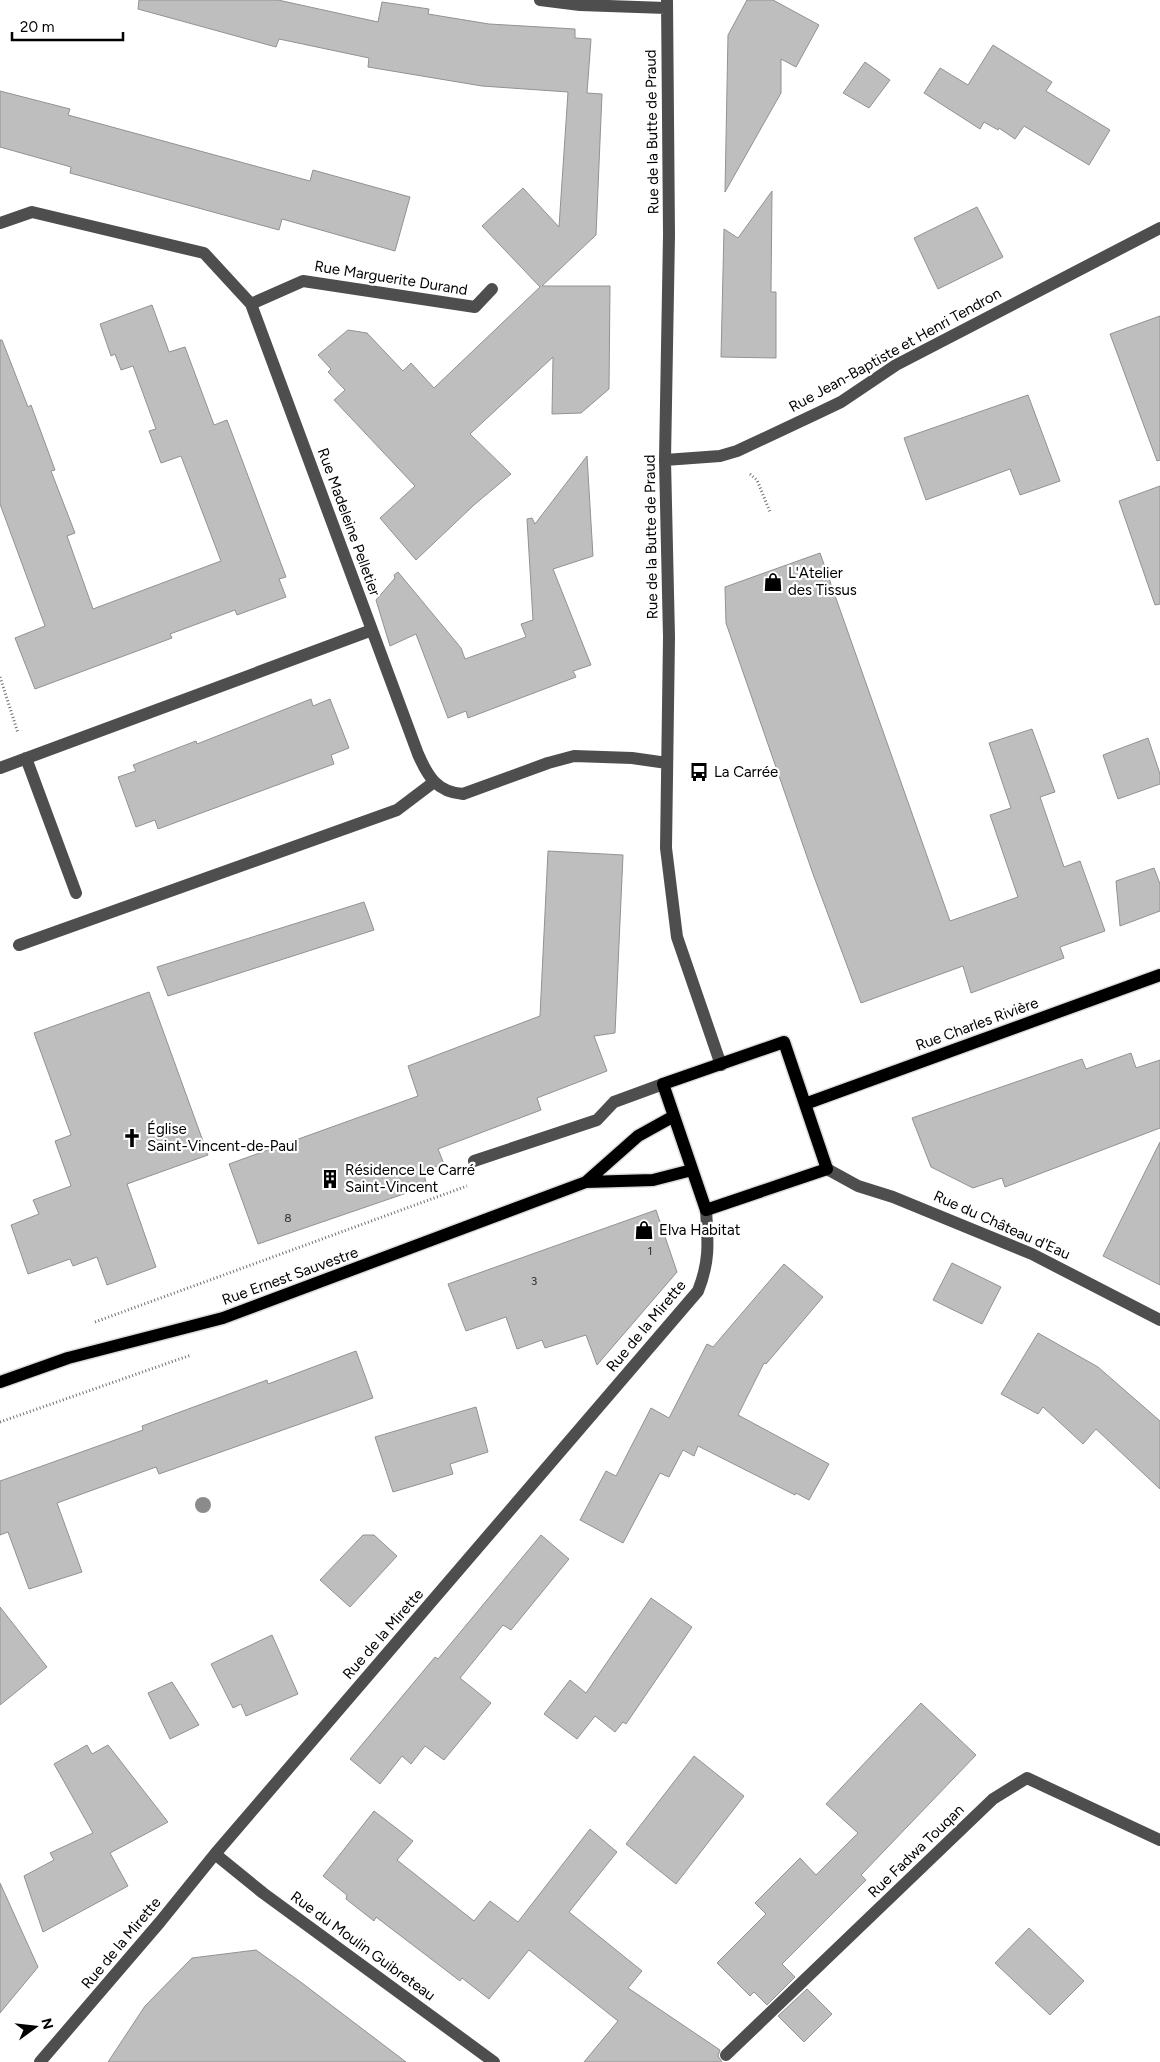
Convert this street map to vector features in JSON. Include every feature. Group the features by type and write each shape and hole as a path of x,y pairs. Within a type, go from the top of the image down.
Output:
{"main road":[{"name":"Rue Charles Rivière","path":"805,1104 1160,975"},
{"path":"784,1042 827,1169 706,1210 663,1084 721,1064 784,1042"},
{"name":"Rue Ernest Sauvestre","path":"586,1182 638,1136 674,1116"},
{"name":"Rue Ernest Sauvestre","path":"0,1382 68,1358 223,1318 586,1182 653,1180 692,1170"}],"street":[{"path":"540,0 580,5 666,4"},
{"name":"Rue de la Butte de Praud","path":"666,4 669,235 665,460 669,605 666,848 677,937 721,1064"},
{"name":"Rue Madeleine Pelletier","path":"0,223 32,212 204,253 252,304 418,754 426,773 434,782"},
{"name":"Rue Jean-Baptiste et Henri Tendron","path":"665,460 720,456 737,451 841,402 896,365 1160,228"},
{"name":"Rue Marguerite Durand","path":"252,304 302,281 475,308 492,289"},
{"path":"0,768 372,630"},
{"path":"19,945 397,810 434,782 453,793 463,794 548,763 574,756 632,758 667,763"},
{"path":"26,758 76,893"},
{"path":"474,1161 597,1120 614,1102 663,1084"},
{"name":"Rue du Château d'Eau","path":"827,1169 858,1186 894,1196 1032,1254 1160,1320"},
{"name":"Rue de la Mirette","path":"40,2062 160,1922 215,1854 698,1291 706,1270 708,1241 706,1210"},
{"name":"Rue Fadwa Touqan","path":"726,2055 993,1799 1027,1778 1160,1840"},
{"name":"Rue du Moulin Guibreteau","path":"215,1854 263,1893 494,2062"}],"path":[{"path":"748,472 757,480 770,512"},
{"path":"0,677 26,758"},
{"path":"94,1322 471,1185 474,1161"}],"building":[{"path":"139,0 278,0 378,22 382,2 429,9 428,14 489,24 575,29 575,38 591,39 587,93 602,94 596,235 542,286 610,286 609,389 581,413 552,414 553,357 470,434 511,474 474,505 416,560 380,518 415,486 334,400 345,390 328,372 331,369 318,355 348,330 367,333 403,371 411,363 434,388 540,287 482,226 523,188 559,227 568,92 482,86 368,67 369,58 279,39 276,47 138,9"},
{"path":"747,0 773,0 819,25 796,67 781,59 781,93 725,192 728,35"},
{"path":"993,45 1052,82 1046,91 1110,130 1089,165 1024,126 1015,139 999,128 998,130 984,122 980,129 924,93 940,68 968,85"},
{"path":"865,62 890,80 869,108 843,93"},
{"path":"0,91 70,109 68,115 310,181 313,170 410,197 395,251 282,219 279,230 70,173 71,167 0,147"},
{"path":"772,191 771,292 776,292 776,358 721,357 724,229 738,238"},
{"path":"977,207 1003,257 938,289 914,238"},
{"path":"152,305 169,352 185,347 214,425 227,420 286,577 279,579 286,597 237,615 235,610 170,634 172,638 35,689 15,638 45,626 0,504 0,340 2,340 28,407 31,405 55,470 51,471 75,533 67,536 93,609 221,561 181,456 161,463 149,431 156,429 133,366 121,370 115,354 111,356 100,324"},
{"path":"1160,316 1160,460 1157,461 1110,334"},
{"path":"1028,395 1060,481 1020,495 1010,469 926,500 904,438"},
{"path":"587,456 593,556 553,569 591,665 573,671 576,677 468,718 466,711 448,718 416,634 390,646 376,600 398,572 461,648 465,659 526,637 521,624 533,620 527,519 532,518 535,524"},
{"path":"1160,486 1160,604 1155,605 1119,501"},
{"path":"820,553 950,921 1018,897 990,815 1011,808 989,743 1032,729 1055,792 1040,797 1064,867 1080,861 1105,931 1060,947 1064,958 971,993 963,966 861,1003 813,874 726,623 725,587"},
{"path":"311,699 313,706 330,699 349,748 331,755 334,764 158,829 155,820 136,827 118,777 136,771 133,765 196,741 197,744"},
{"path":"1148,738 1160,774 1160,784 1118,799 1103,755"},
{"path":"548,851 623,855 615,1033 594,1036 607,1071 537,1098 541,1110 438,1149 444,1164 423,1171 427,1186 258,1244 229,1164 418,1096 408,1066 540,1016"},
{"path":"1154,868 1160,884 1160,911 1120,926 1116,881"},
{"path":"364,902 374,930 168,996 157,967"},
{"name":"Église Saint-Vincent-de-Paul","path":"149,992 208,1155 127,1184 156,1267 107,1285 97,1257 73,1266 70,1259 28,1274 11,1225 39,1214 33,1200 71,1186 55,1141 71,1135 34,1033"},
{"path":"1131,1053 1136,1068 1160,1060 1160,1128 1005,1187 1002,1178 973,1188 931,1167 912,1118 1082,1059 1086,1069"},
{"path":"1160,1142 1160,1285 1103,1256"},
{"path":"656,1210 677,1272 597,1365 586,1335 545,1348 542,1340 517,1349 506,1317 466,1331 448,1284"},
{"path":"952,1263 1001,1287 982,1324 933,1300"},
{"path":"784,1264 823,1297 766,1364 764,1363 738,1415 829,1464 809,1500 796,1493 795,1495 698,1446 694,1456 683,1450 669,1477 660,1473 623,1543 580,1520 606,1471 616,1476 651,1408 669,1418 707,1344 713,1347"},
{"path":"1038,1333 1098,1367 1160,1421 1160,1489 1096,1429 1083,1444 1043,1407 1038,1414 1001,1394"},
{"path":"356,1351 373,1398 159,1474 156,1467 57,1503 82,1572 29,1589 8,1532 0,1535 0,1481 143,1430 142,1426 267,1380 268,1384"},
{"path":"476,1407 488,1452 450,1464 453,1474 393,1492 375,1437"},
{"path":"363,1535 374,1535 397,1556 350,1607 320,1580"},
{"path":"541,1535 569,1559 511,1630 503,1625 460,1678 491,1703 444,1760 425,1746 411,1764 402,1756 380,1784 350,1759 435,1657 438,1659"},
{"path":"651,1598 692,1627 626,1724 623,1722 615,1732 595,1716 577,1739 544,1714 570,1680 586,1693"},
{"path":"0,1607 47,1667 0,1705"},
{"path":"272,1635 298,1694 246,1716 241,1704 233,1708 211,1664"},
{"path":"172,1682 199,1725 170,1739 148,1693"},
{"path":"921,1703 976,1755 861,1875 866,1880 782,1964 795,1977 767,2005 754,1992 750,1996 717,1963 766,1914 755,1903 800,1858 816,1875 858,1833 826,1804"},
{"path":"87,1745 92,1754 108,1745 168,1822 110,1853 128,1886 43,1932 24,1876 54,1860 50,1853 93,1833 54,1764"},
{"path":"694,1756 744,1796 676,1884 626,1844"},
{"path":"374,1811 413,1841 397,1860 474,1921 490,1901 518,1922 590,1829 617,1852 569,1912 642,1971 628,1988 720,2050 718,2056 722,2062 584,2062 618,2021 529,1950 489,1999 462,1978 460,1981 376,1917 374,1921 346,1899 347,1895 323,1876"},
{"path":"0,1883 38,1967 0,2013"},
{"path":"1029,1928 1084,1981 1050,2015 995,1963"},
{"path":"256,1950 406,2062 108,2062 145,2006 192,1958"},
{"path":"807,1989 832,2014 804,2042 778,2016"}],"place":[{"name":"L'Atelier des Tissus","path":"773,582"},
{"name":"La Carrée","path":"699,772"},
{"name":"Église Saint-Vincent-de-Paul","path":"132,1138"},
{"name":"Résidence Le Carré Saint-Vincent","path":"330,1179"},
{"name":"Elva Habitat","path":"644,1230"}]}
